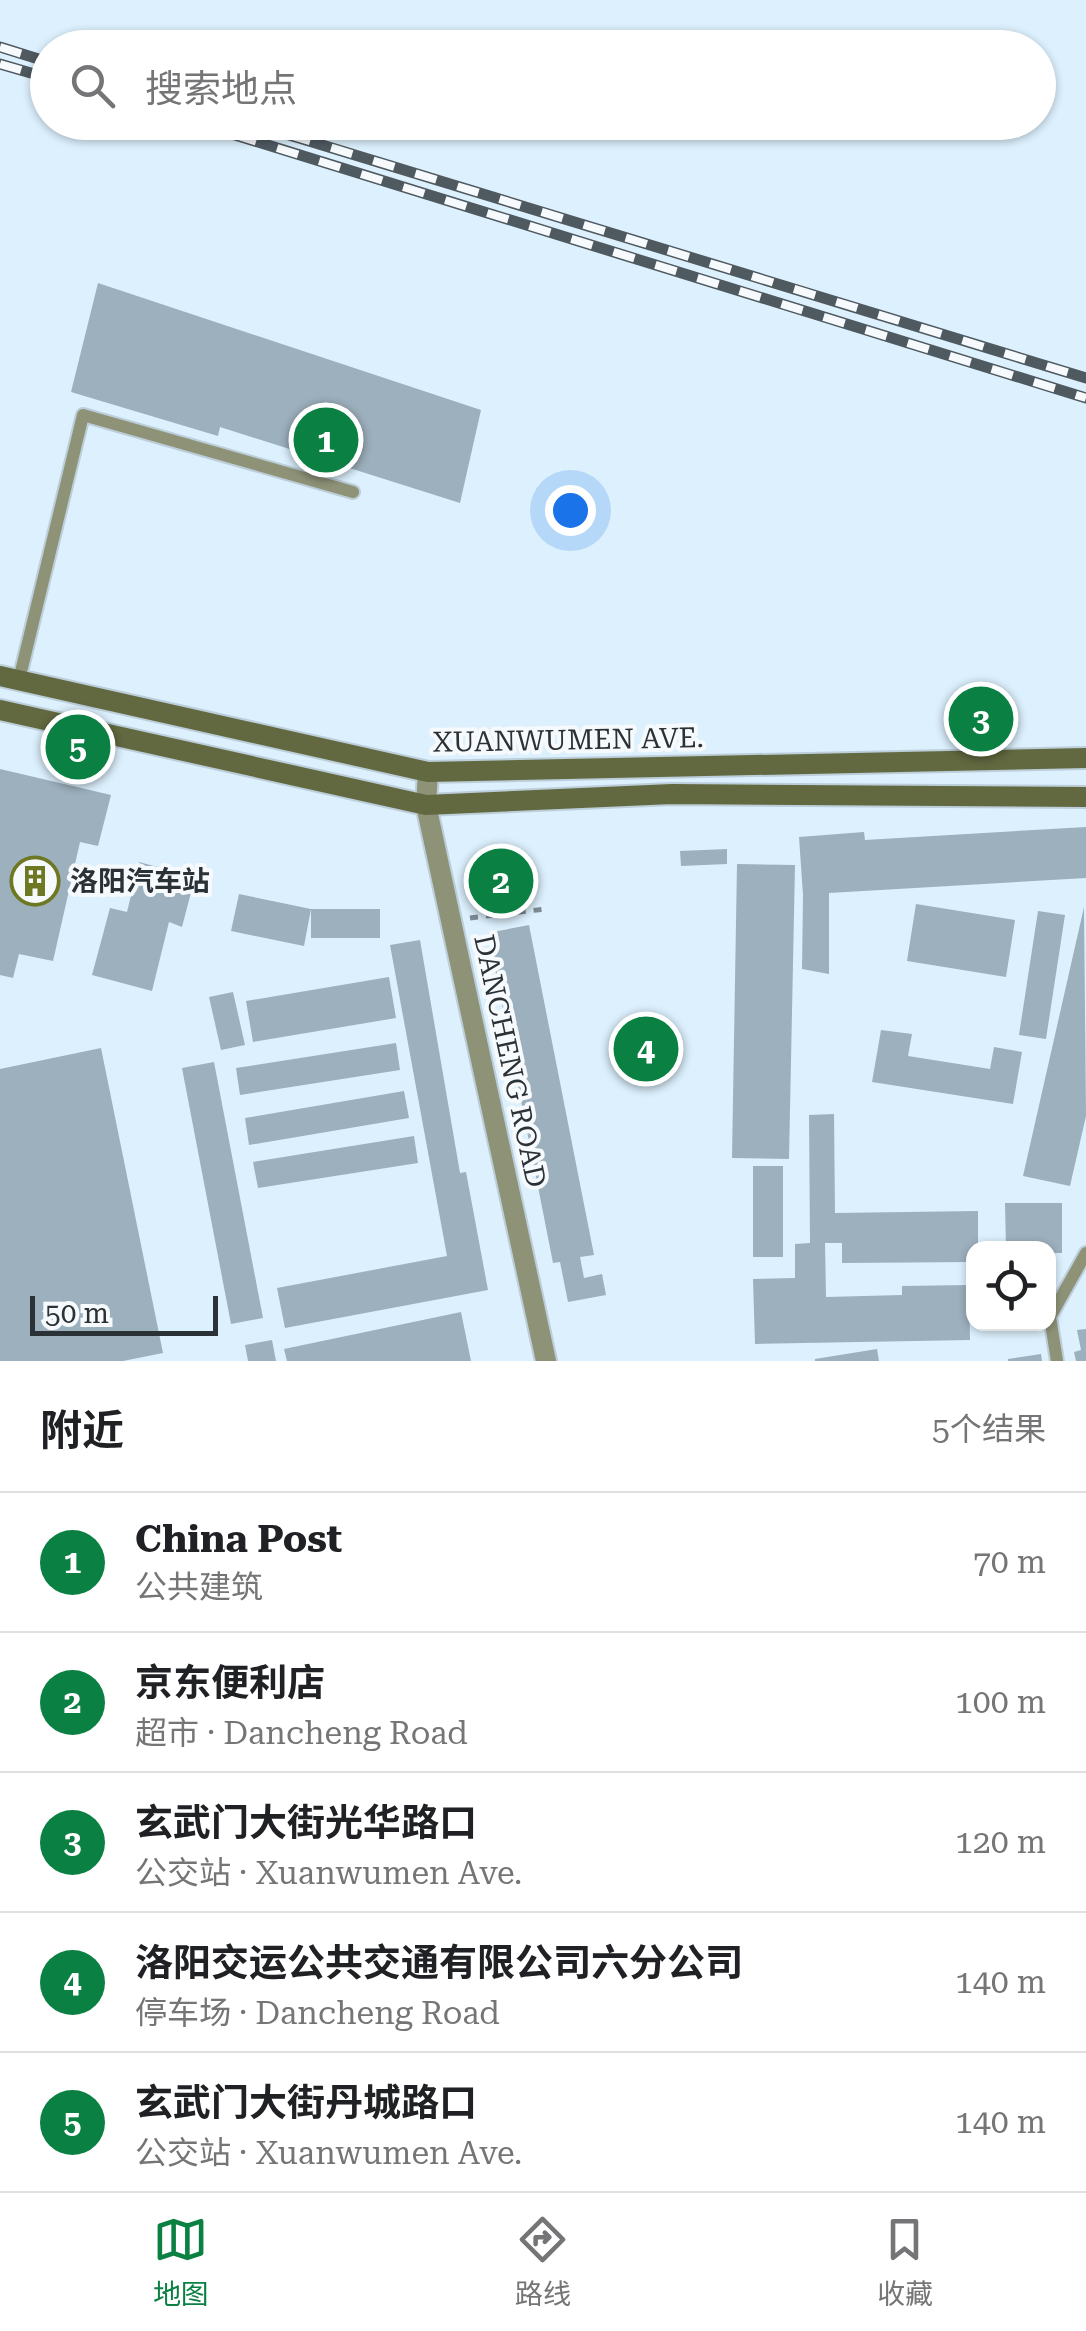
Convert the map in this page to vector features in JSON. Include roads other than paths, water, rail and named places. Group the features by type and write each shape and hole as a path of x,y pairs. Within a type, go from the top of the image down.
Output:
{"main road":[{"name":"XUANWUMEN AVE.","path":"10,678 428,772 1086,758"},
{"name":"XUANWUMEN AVE.","path":"0,710 426,805 672,794 1086,797"}],"street":[{"name":"DANCHENG ROAD","path":"428,772 426,805 546,1361"}],"lane":[{"path":"10,678 83,414 352,492"},
{"path":"1057,1361 1050,1317 1086,1252"}],"railway":[{"path":"0,47 30,56"},
{"path":"0,64 30,73"},
{"path":"251,140 1086,398"},
{"path":"306,140 1086,378"}],"place":[{"name":"China Post","path":"326,440"},
{"name":"玄武门大街光华路口","path":"981,719"},
{"name":"玄武门大街丹城路口","path":"78,747"},
{"name":"洛阳汽车站","path":"35,881"},
{"name":"京东便利店","path":"501,881"},
{"name":"洛阳交运公共交通有限公司六分公司","path":"646,1049"}]}
